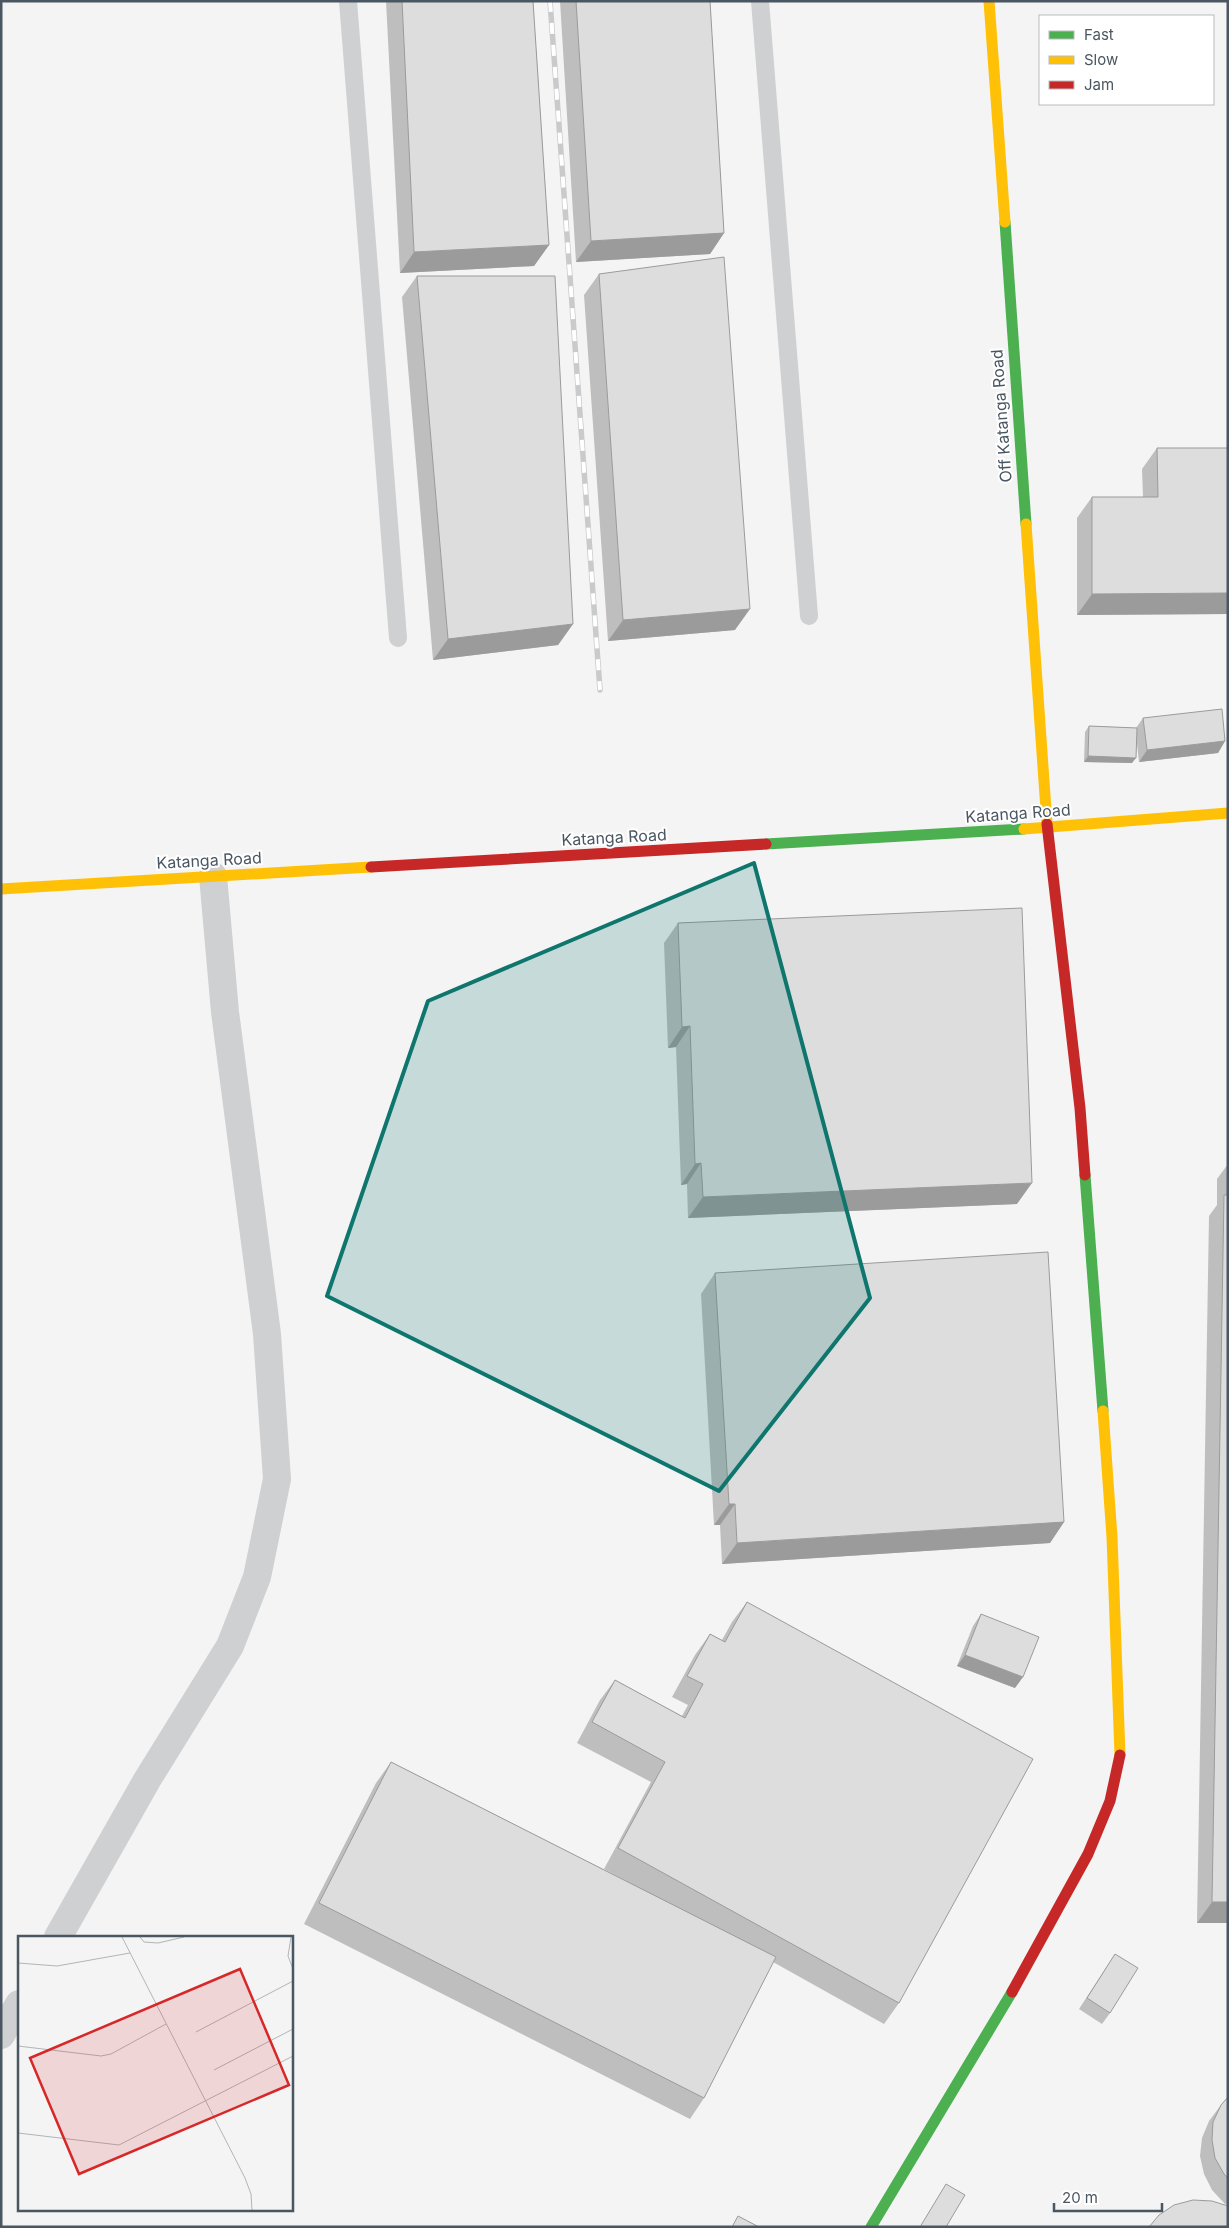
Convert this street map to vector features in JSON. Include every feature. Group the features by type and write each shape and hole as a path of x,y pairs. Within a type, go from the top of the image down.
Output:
{"street":[{"name":"Off Katanga Road","path":"870,2227 1032,1958 1088,1854 1110,1801 1120,1755 1119,1686 1112,1536 1080,1108 1047,828 989,1"},
{"name":"Katanga Road","path":"1,888 1047,828 1228,813"},
{"path":"59,1936 148,1780 230,1646 257,1577 277,1479 267,1334 225,1012 213,876"},
{"path":"1,2035 18,2006"}],"lane":[{"path":"348,1 398,638"},
{"path":"760,1 809,616"}],"highlighted area":[{"path":"754,863 870,1298 719,1491 327,1296 428,1001"}],"building":[{"path":"402,1 533,1 549,245 414,252"},
{"path":"576,1 710,1 724,233 591,241"},
{"path":"724,257 750,609 623,620 599,274"},
{"path":"417,276 555,276 573,624 448,639"},
{"path":"1157,448 1228,448 1228,593 1092,594 1092,497 1158,497"},
{"path":"1222,709 1225,741 1147,750 1143,718"},
{"path":"1089,726 1137,728 1136,758 1088,756"},
{"path":"1022,908 1032,1183 703,1197 701,1163 695,1164 690,1026 682,1027 678,923"},
{"path":"1224,1195 1228,1195 1228,1902 1212,1902"},
{"path":"1048,1252 1064,1522 737,1543 735,1504 729,1504 715,1273"},
{"path":"747,1602 1033,1759 899,2003 618,1848 665,1762 592,1722 615,1680 685,1718 703,1684 687,1676 710,1634 725,1642"},
{"path":"981,1614 1039,1637 1023,1677 965,1655"},
{"path":"391,1762 776,1957 704,2098 319,1903"},
{"path":"1115,1954 1138,1968 1110,2013 1087,1998"},
{"path":"1228,2097 1228,2178 1215,2158 1212,2140 1213,2122 1221,2105"},
{"path":"946,2184 965,2195 946,2227 920,2227"},
{"path":"1193,2200 1212,2201 1228,2206 1228,2227 1149,2227 1159,2215 1174,2205"},
{"path":"738,2216 759,2227 732,2227"}],"railway":[{"path":"550,1 600,690"}],"traffic: fast":[{"path":"1005,222 1026,524"},
{"path":"766,844 1024,829"},
{"path":"1085,1175 1103,1411"},
{"path":"871,2227 1012,1992"}],"traffic: slow":[{"path":"989,1 1005,222"},
{"path":"1026,524 1047,824"},
{"path":"1024,829 1228,813"},
{"path":"1,889 371,867"},
{"path":"1103,1411 1112,1537 1120,1755"}],"traffic: jam":[{"path":"1047,824 1080,1108 1085,1175"},
{"path":"371,867 766,844"},
{"path":"1012,1992 1088,1854 1110,1801 1120,1755"}]}
